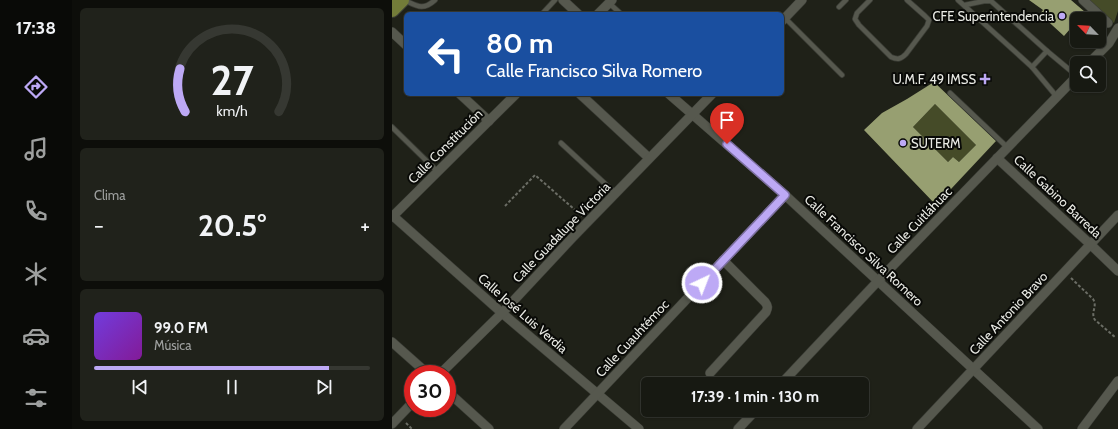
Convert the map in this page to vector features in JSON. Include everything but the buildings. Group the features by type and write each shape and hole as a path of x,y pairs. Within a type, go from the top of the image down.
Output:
{"main road":[{"path":"392,10 403,0"}],"street":[{"path":"563,0 576,12"},
{"path":"784,18 802,0"},
{"path":"1083,0 1108,23"},
{"path":"600,12 611,2"},
{"path":"1096,56 1109,43 1118,28"},
{"path":"392,32 404,43"},
{"name":"Calle Cuitláhuac","path":"788,377 878,281 1070,83"},
{"path":"465,96 489,121"},
{"name":"Calle Constitución","path":"392,216 514,96"},
{"path":"582,96 649,158"},
{"name":"Calle Francisco Silva Romero","path":"671,96 785,195 1038,429"},
{"name":"Calle Guadalupe Victoria","path":"449,365 502,313 588,221 710,96"},
{"name":"Calle Gabino Barreda","path":"997,158 1118,271"},
{"name":"Calle Cuauhtémoc","path":"564,429 785,195"},
{"name":"Calle Antonio Bravo","path":"917,429 1118,215"},
{"name":"Calle José Luis Verdia","path":"392,216 502,313 639,429"},
{"path":"710,372 768,309 766,302 723,260"},
{"path":"392,342 418,365"},
{"path":"1082,429 1118,381"},
{"path":"456,399 488,429"},
{"path":"392,424 404,411"},
{"path":"738,429 749,417"}],"lane":[{"path":"403,0 419,7 425,7 435,0"},
{"path":"544,12 555,0"},
{"path":"839,6 846,0"},
{"path":"870,0 858,13 855,19 859,25 891,57 897,59 902,58 906,54 929,20 907,0"},
{"path":"958,0 1032,67 1056,97"},
{"path":"965,5 991,1 1070,70"},
{"path":"611,2 619,12"},
{"path":"784,20 842,75"},
{"path":"1032,67 1048,51"},
{"path":"950,93 1008,148"},
{"path":"392,127 438,172"},
{"path":"561,143 616,193"}],"path":[{"path":"505,206 535,175 588,221"},
{"path":"1064,272 1093,299 1095,306 1092,313 1095,320 1116,338"}],"green space":[{"path":"1089,0 1118,0 1118,11 1114,23 1106,16 1106,12 1102,12"},
{"path":"935,104 976,145 959,162 953,157 948,162 913,127"}],"place":[{"name":"CFE Superintendencia","path":"1062,16"},
{"name":"U.M.F. 49 IMSS","path":"985,79"},
{"name":"SUTERM","path":"903,143"}],"route":[{"path":"702,283 785,195 727,144"}]}
